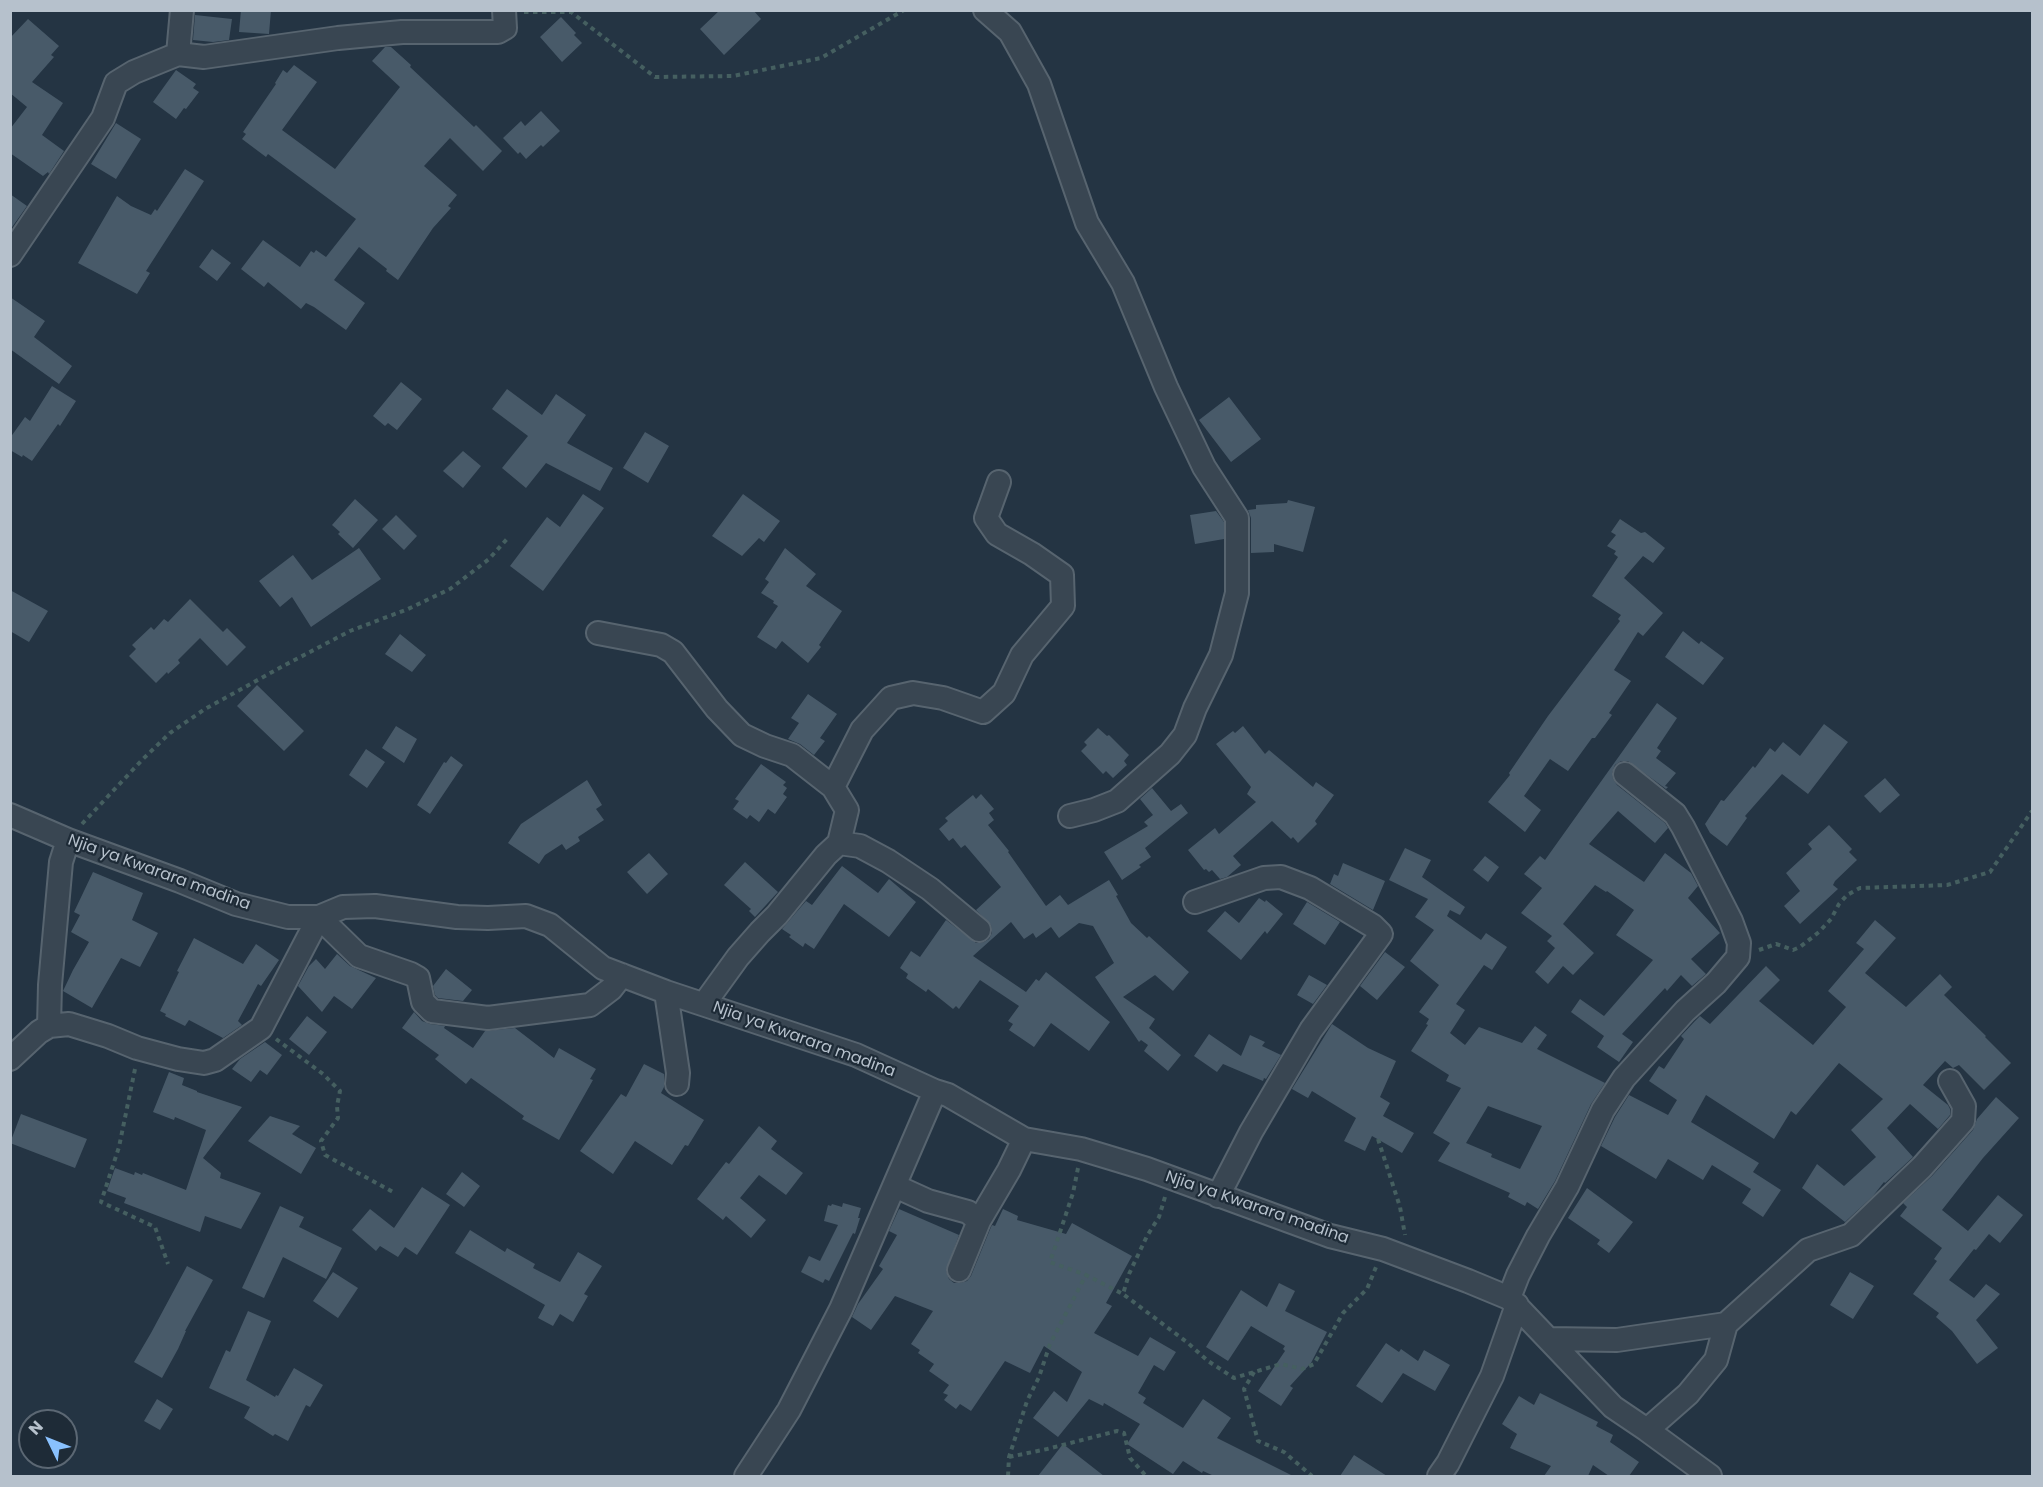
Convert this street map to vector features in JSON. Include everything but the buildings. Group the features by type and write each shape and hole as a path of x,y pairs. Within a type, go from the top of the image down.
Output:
{"street":[{"path":"178,54 182,10"},
{"path":"985,10 1010,32 1039,84 1087,223 1123,283 1166,387 1204,467 1237,518 1237,593 1221,655 1195,708 1185,735 1170,754 1117,801 1070,816"},
{"path":"10,255 103,118 116,83 134,72 178,54 204,57 338,38 402,32 498,32 505,28 505,11"},
{"path":"833,787 862,730 891,698 913,693 943,698 982,712 1004,693 1022,655 1063,606 1062,575 997,534 986,518 999,482"},
{"path":"598,633 662,645 674,652 717,709 742,735 792,755 833,787 847,810 839,843 753,940 704,1004"},
{"path":"1439,1476 1448,1463 1492,1376 1513,1302 1518,1275 1567,1187 1603,1110 1624,1078 1738,957 1739,942 1731,921 1683,827 1674,814 1625,774"},
{"name":"Njia ya Kwarara madina","path":"10,814 68,840 236,904 288,917 319,917 343,907 375,906 457,917 526,916 550,925 603,968 666,992 856,1055 948,1095 1024,1139 1081,1149 1164,1176 1330,1236 1383,1249 1410,1259 1513,1302 1613,1407 1708,1476"},
{"path":"49,1026 50,985 61,862 68,840"},
{"path":"839,843 860,846 888,861 930,889 979,930"},
{"path":"1195,902 1264,878 1281,877 1318,893 1373,926 1381,934 1311,1030 1251,1132 1218,1196"},
{"path":"10,1059 26,1047 39,1032 49,1026 69,1024 137,1048 178,1059 204,1063 215,1060 261,1028 319,917 359,956 418,978 423,1002 432,1011 488,1018 590,1005 611,989 622,975"},
{"path":"666,992 678,1072 677,1084"},
{"path":"1647,1430 1688,1394 1716,1360 1726,1324 1808,1250 1851,1235 1922,1167 1963,1121 1964,1106 1950,1081"},
{"path":"746,1476 789,1410 836,1319 935,1091"},
{"path":"959,1270 979,1221 1024,1139"},
{"path":"895,1186 928,1201 968,1212 979,1221"},
{"path":"1549,1339 1617,1340 1726,1324"}],"path":[{"path":"505,11 571,12 655,77 733,76 820,58 904,10"},
{"path":"68,840 135,767 170,733 206,709 341,636 450,589 489,559 507,539"},
{"path":"1738,957 1776,944 1793,950 1800,947 1831,919 1847,895 1860,888 1947,885 1990,872 2032,811"},
{"path":"261,1028 323,1074 340,1091 337,1106 338,1118 321,1141 325,1155 393,1192"},
{"path":"137,1048 134,1077 119,1147 101,1202 155,1227 168,1264"},
{"path":"1378,1139 1400,1207 1410,1259"},
{"path":"1081,1149 1073,1193 1050,1262 1086,1275 1123,1294 1208,1361 1234,1378 1281,1364 1302,1369 1314,1364 1343,1313 1367,1289 1383,1249"},
{"path":"1123,1294 1129,1274 1159,1217 1166,1197 1164,1176"},
{"path":"1008,1476 1008,1457 1027,1401 1039,1377 1050,1344 1086,1275"},
{"path":"1254,1371 1244,1389 1258,1440 1284,1452 1311,1476"},
{"path":"1008,1457 1117,1431 1125,1433 1130,1458 1146,1476"}]}
